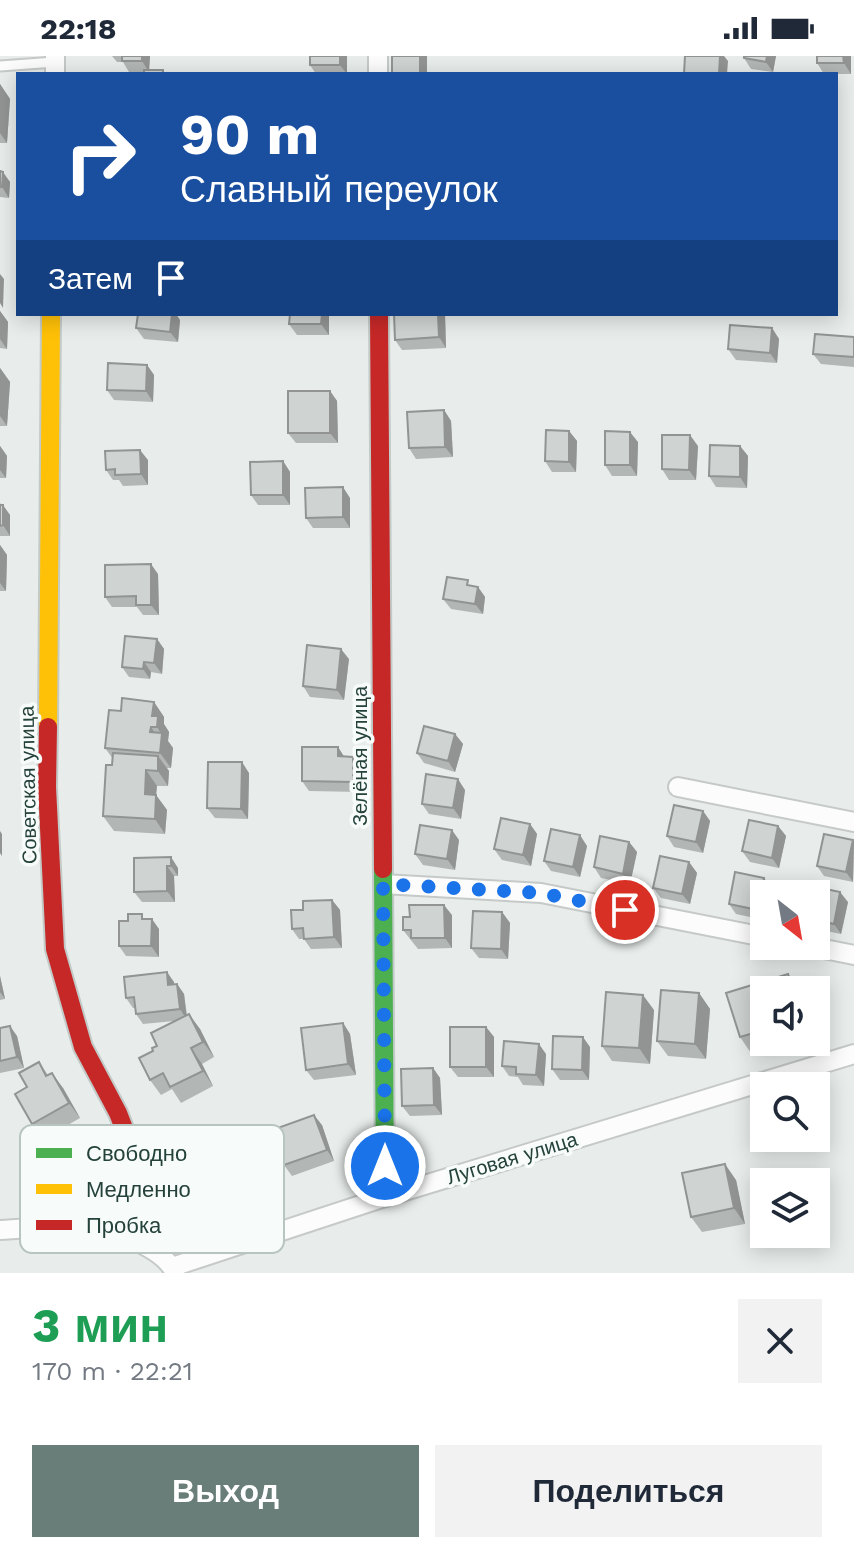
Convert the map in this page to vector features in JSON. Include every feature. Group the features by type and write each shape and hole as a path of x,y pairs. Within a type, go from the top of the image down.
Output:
{"street":[{"name":"Советская улица","path":"51,316 47,787 55,949 83,1047 123,1125"},
{"name":"Зелёная улица","path":"379,316 385,1197"},
{"path":"678,787 854,822"},
{"path":"383,884 541,893 750,934"},
{"path":"830,950 854,955"},
{"name":"Луговая улица","path":"284,1232 385,1197 854,1054"},
{"path":"0,1230 20,1229"},
{"path":"157,1253 174,1270"},
{"name":"Луговая улица","path":"174,1270 223,1253"}],"lane":[{"path":"0,66 55,64"}],"building":[{"path":"122,56 142,56 142,61 122,61"},
{"path":"310,56 340,56 340,65 310,65"},
{"path":"392,56 420,56 420,72 392,72"},
{"path":"685,56 720,56 719,72 684,72"},
{"path":"744,56 767,56 766,62"},
{"path":"817,56 843,56 844,63 817,63"},
{"path":"138,316 172,316 170,332 136,328"},
{"path":"290,316 322,316 321,324 289,324"},
{"path":"394,316 438,316 439,337 395,340"},
{"path":"730,325 772,328 770,353 728,349"},
{"path":"815,334 854,337 854,357 813,354"},
{"path":"108,363 147,365 146,391 107,390"},
{"path":"288,391 330,391 330,433 288,433"},
{"path":"444,410 445,447 409,448 407,412"},
{"path":"546,430 569,431 569,462 545,461"},
{"path":"605,431 630,432 630,465 605,465"},
{"path":"662,435 690,435 689,470 662,469"},
{"path":"710,445 740,446 740,477 709,476"},
{"path":"140,450 141,474 115,475 115,469 106,470 105,451"},
{"path":"283,461 283,495 251,495 250,462"},
{"path":"343,487 343,517 306,518 305,488"},
{"path":"0,505 3,505 3,525 0,526"},
{"path":"151,564 151,605 136,605 136,596 105,597 105,565"},
{"path":"447,577 468,580 467,585 478,587 475,604 443,599"},
{"path":"125,636 157,639 154,663 144,662 143,669 122,667"},
{"path":"307,645 341,649 337,690 303,686"},
{"path":"122,698 154,702 152,716 158,716 157,727 151,727 150,732 162,733 160,753 105,748 109,710 121,711"},
{"path":"424,726 455,734 448,761 417,753"},
{"path":"302,747 338,747 338,756 353,757 353,782 302,781"},
{"path":"113,753 158,756 158,771 146,770 145,794 156,795 155,819 103,816 106,765 112,765"},
{"path":"208,762 242,762 241,809 207,808"},
{"path":"426,774 458,779 453,808 422,804"},
{"path":"674,805 703,811 696,842 667,836"},
{"path":"501,818 530,824 523,855 494,849"},
{"path":"749,820 778,826 772,858 742,851"},
{"path":"420,825 452,830 447,859 415,854"},
{"path":"551,829 580,835 573,867 544,861"},
{"path":"824,834 853,840 846,872 817,866"},
{"path":"600,836 629,842 623,874 594,867"},
{"path":"660,856 689,862 682,894 653,888"},
{"path":"171,857 171,866 167,866 167,891 134,892 134,858"},
{"path":"735,872 764,878 750,880 750,908 729,904"},
{"path":"830,890 840,892 834,924 830,923"},
{"path":"332,900 334,937 304,939 303,928 292,929 291,910 303,910 303,901"},
{"path":"409,905 444,905 445,938 411,938 411,930 403,930 403,917 410,917"},
{"path":"473,911 502,912 501,949 471,948"},
{"path":"128,914 142,914 142,919 152,919 151,946 119,946 119,921 128,921"},
{"path":"167,972 168,985 177,984 180,1009 136,1014 134,997 126,998 124,977"},
{"path":"750,986 750,1034 740,1037 726,993"},
{"path":"661,990 699,993 695,1044 657,1041"},
{"path":"606,992 643,995 639,1048 602,1046"},
{"path":"189,1014 203,1042 191,1048 203,1071 170,1087 163,1073 150,1080 139,1058 157,1046 151,1033"},
{"path":"343,1023 348,1064 306,1070 301,1028"},
{"path":"10,1026 17,1057 0,1061 0,1028"},
{"path":"450,1027 486,1027 486,1067 450,1067"},
{"path":"553,1036 583,1037 582,1070 552,1069"},
{"path":"504,1041 539,1044 536,1075 516,1074 516,1067 502,1066"},
{"path":"39,1062 46,1076 52,1073 69,1103 32,1124 15,1094 27,1087 19,1073"},
{"path":"433,1068 434,1105 402,1106 401,1069"},
{"path":"314,1115 327,1150 284,1165 284,1126"},
{"path":"725,1164 734,1208 691,1217 682,1173"}],"traffic: fast":[{"path":"383,869 385,1197"}],"traffic: slow":[{"path":"48,727 51,316"}],"traffic: jam":[{"path":"379,316 383,869"},
{"path":"48,727 47,787 55,949 83,1047 123,1125"}],"route":[{"path":"385,1166 383,884 541,893 625,910"}]}
